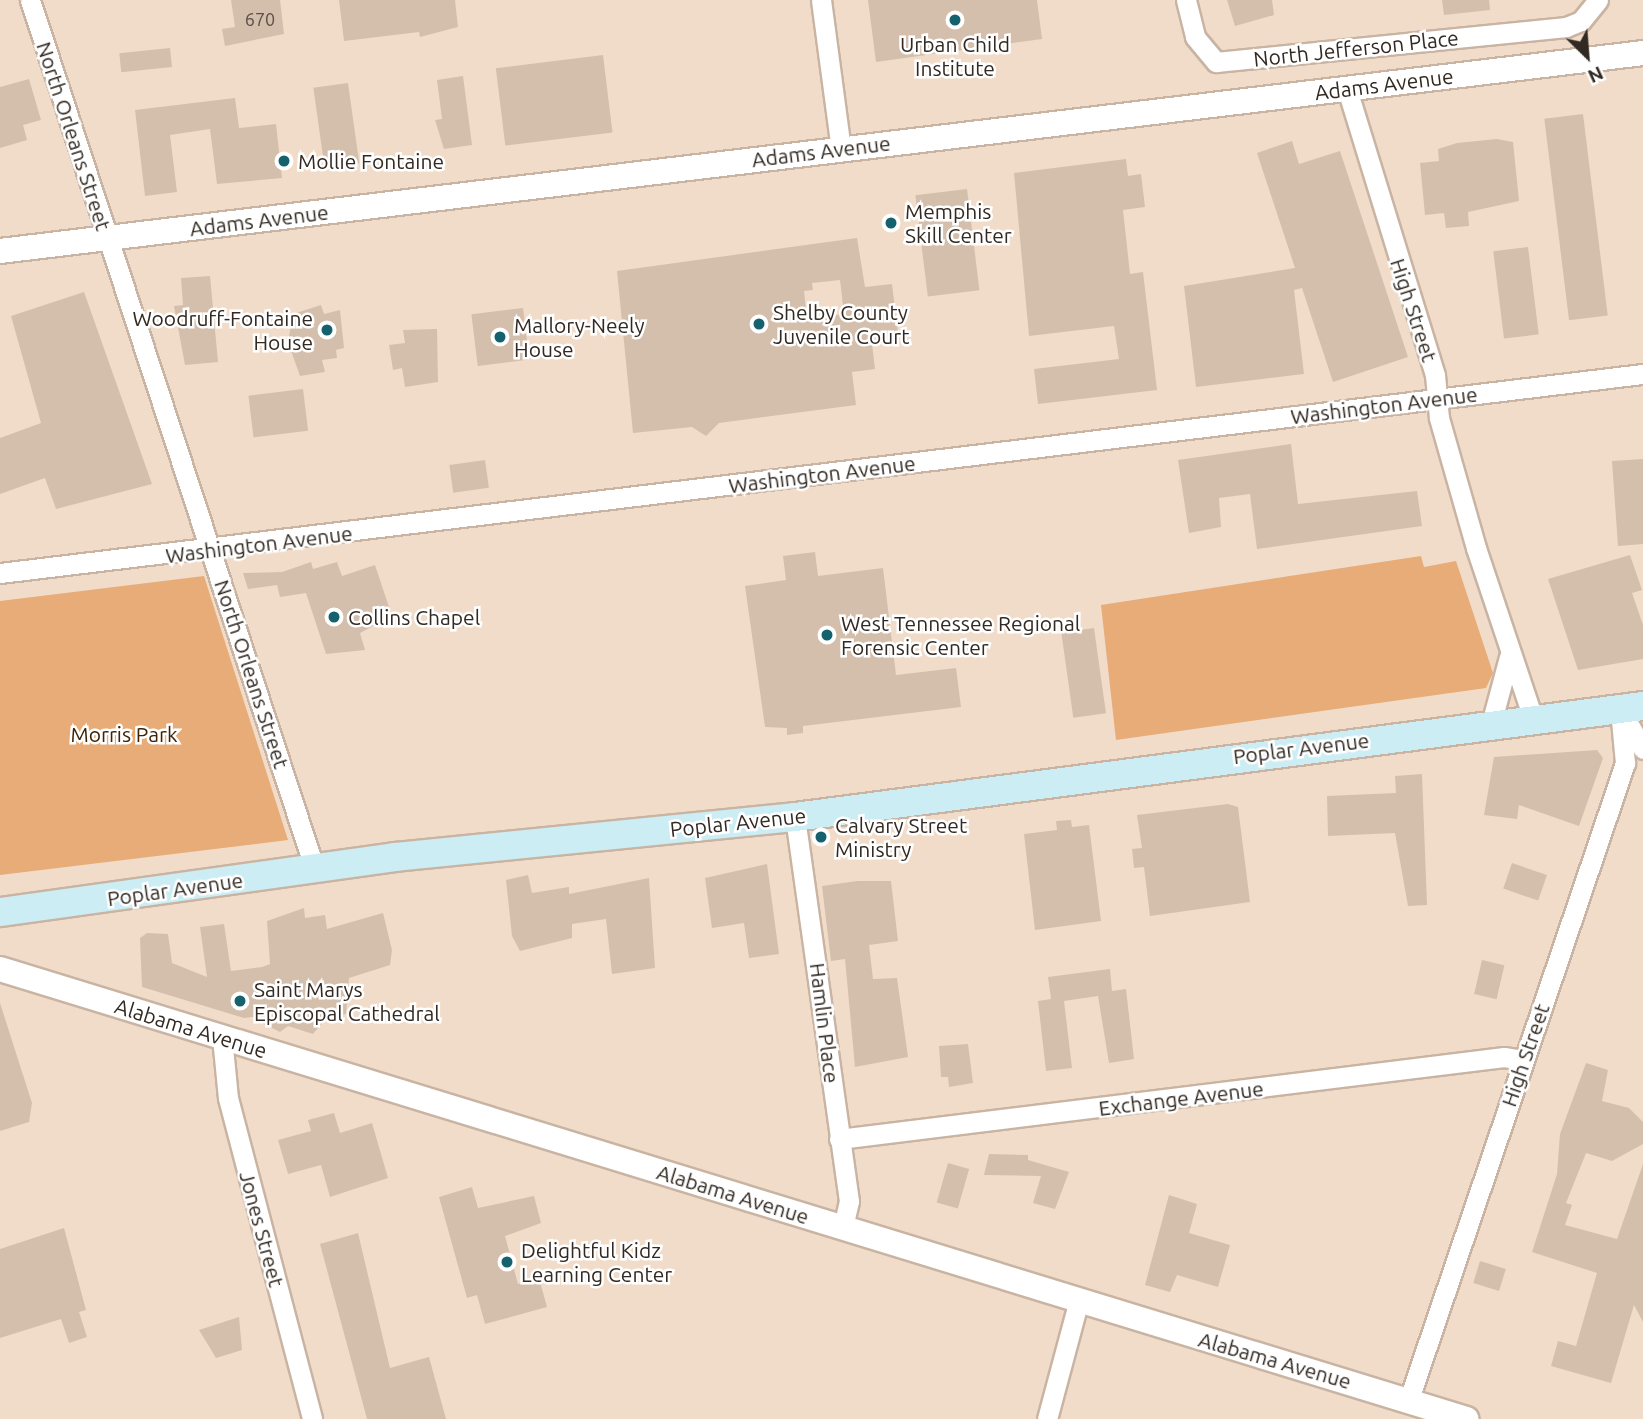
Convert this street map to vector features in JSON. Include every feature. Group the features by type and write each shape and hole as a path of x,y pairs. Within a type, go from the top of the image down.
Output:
{"main road":[{"name":"Poplar Avenue","path":"0,912 315,870 795,817 1534,718 1631,708"}],"street":[{"name":"North Orleans Street","path":"30,0 107,239 213,550 315,870"},
{"path":"821,0 841,149"},
{"name":"North Jefferson Place","path":"1186,0 1195,37 1216,62 1566,27 1581,21 1598,0"},
{"name":"Adams Avenue","path":"0,250 1643,53"},
{"name":"High Street","path":"1347,89 1438,398 1438,418 1510,653 1534,718"},
{"name":"Washington Avenue","path":"0,573 213,550 1643,374"},
{"path":"1491,724 1510,653"},
{"path":"1631,708 1643,748"},
{"name":"High Street","path":"1409,1399 1625,763 1631,708"},
{"name":"Hamlin Place","path":"795,817 849,1201 843,1228"},
{"name":"Alabama Avenue","path":"0,969 1078,1303 1409,1399 1466,1419"},
{"name":"Jones Street","path":"222,1037 228,1098 312,1419"},
{"name":"Exchange Avenue","path":"839,1139 1504,1057 1522,1060"},
{"path":"1047,1419 1078,1303"}],"green space":[{"path":"1421,556 1424,567 1456,561 1493,673 1486,688 1116,740 1101,605"},
{"name":"Morris Park","path":"204,576 288,840 0,875 0,601"}],"building":[{"path":"231,0 280,0 284,34 225,46 222,29 235,27"},
{"path":"339,0 455,0 458,27 420,37 419,32 344,41"},
{"name":"Urban Child Institute","path":"868,0 1037,0 1042,39 876,62"},
{"path":"1227,0 1272,0 1274,15 1235,26"},
{"path":"1442,0 1489,0 1490,10 1444,15"},
{"path":"170,48 172,67 121,72 119,53"},
{"path":"603,55 613,132 505,146 496,68"},
{"path":"463,76 472,145 444,149 435,120 442,119 437,80"},
{"path":"29,79 41,120 23,125 27,140 0,148 0,87"},
{"path":"348,83 359,163 325,168 313,88"},
{"path":"235,98 239,128 276,124 282,178 217,184 210,129 170,135 177,192 145,196 135,110"},
{"path":"1583,114 1608,315 1569,320 1544,119"},
{"path":"1497,139 1513,142 1519,201 1468,212 1469,226 1446,228 1444,213 1425,215 1420,163 1439,161 1438,149 1457,143"},
{"path":"1292,141 1299,164 1340,151 1408,357 1333,382 1302,288 1294,290 1304,374 1196,387 1184,286 1295,268 1257,153"},
{"path":"1126,159 1128,176 1141,174 1145,207 1123,210 1130,274 1143,272 1157,390 1038,404 1034,369 1119,359 1114,326 1029,336 1014,173"},
{"path":"967,189 979,290 928,297 915,195"},
{"path":"857,238 865,287 892,284 898,333 871,336 875,369 852,372 856,405 719,423 706,436 692,427 633,433 617,271","holes":["840,280 844,314 807,319 804,291 813,290 812,283"]},
{"path":"1528,247 1539,334 1504,339 1493,251"},
{"path":"210,276 218,362 185,365 174,306 183,305 181,278"},
{"path":"84,292 152,484 56,509 45,478 0,494 0,438 41,423 11,316"},
{"name":"Woodruff-Fontaine House","path":"321,305 324,314 340,310 344,348 336,350 337,358 322,360 325,372 300,376 288,342 293,314"},
{"name":"Mallory-Neely House","path":"523,308 529,360 478,366 471,314"},
{"path":"437,329 438,382 405,387 402,368 393,370 389,345 405,343 403,330"},
{"path":"303,389 308,431 254,437 248,396"},
{"path":"1291,444 1298,504 1417,491 1422,526 1257,549 1250,494 1219,498 1221,527 1189,533 1178,460"},
{"path":"1643,459 1643,544 1618,546 1612,461"},
{"path":"485,460 489,488 453,493 449,465"},
{"path":"815,552 818,576 883,568 896,675 956,668 961,707 803,726 803,733 787,735 787,728 765,727 745,586 786,580 783,556"},
{"path":"1630,555 1642,590 1632,593 1643,625 1643,659 1578,670 1548,579"},
{"name":"Collins Chapel","path":"311,562 313,569 337,562 342,576 375,565 392,616 360,633 365,650 326,654 306,593 280,597 277,585 248,589 243,573 282,572"},
{"path":"1094,628 1106,713 1073,718 1061,633"},
{"path":"1597,750 1603,758 1579,826 1519,805 1517,819 1484,815 1494,757"},
{"path":"1422,774 1427,905 1408,906 1395,833 1328,836 1327,796 1396,793 1395,776"},
{"path":"1228,804 1238,807 1250,902 1150,916 1144,867 1134,868 1132,849 1142,848 1137,815"},
{"path":"1071,820 1072,827 1089,825 1101,921 1035,930 1024,834 1057,830 1056,821"},
{"path":"1512,863 1547,875 1538,901 1503,889"},
{"path":"767,864 779,954 749,958 744,923 712,928 705,878"},
{"path":"528,875 532,893 569,887 569,894 649,878 655,968 612,974 606,919 572,924 572,938 520,951 512,936 506,880"},
{"path":"857,881 891,881 898,941 869,945 873,979 897,978 908,1057 855,1067 845,959 831,961 822,886"},
{"path":"304,908 305,918 325,915 327,929 383,913 392,950 390,965 349,978 346,1014 328,1016 313,1034 288,1026 280,1032 262,1023 261,1016 244,1018 142,987 140,938 147,933 168,934 172,963 207,977 200,927 224,924 231,971 262,967 270,964 267,921"},
{"path":"1482,960 1504,965 1497,999 1474,994"},
{"path":"1110,969 1112,991 1126,989 1134,1059 1109,1063 1098,996 1064,1001 1072,1068 1046,1071 1038,1001 1051,999 1048,977"},
{"path":"0,1003 32,1103 29,1122 0,1131"},
{"path":"968,1044 973,1083 949,1087 948,1077 941,1077 939,1046"},
{"path":"1586,1063 1608,1070 1602,1101 1629,1108 1643,1122 1643,1144 1612,1161 1586,1153 1566,1203 1572,1205 1565,1225 1617,1239 1643,1164 1643,1322 1634,1305 1611,1383 1551,1366 1558,1341 1576,1346 1597,1273 1532,1252 1557,1174 1560,1134"},
{"path":"334,1113 340,1133 372,1123 388,1178 330,1197 321,1165 288,1174 278,1140 311,1131 308,1120"},
{"path":"989,1154 1028,1155 1028,1160 1069,1172 1055,1209 1033,1203 1041,1176 984,1175"},
{"path":"948,1163 969,1169 958,1208 937,1202"},
{"path":"472,1187 478,1208 534,1196 541,1223 505,1236 518,1284 539,1278 547,1307 485,1324 477,1295 467,1298 439,1197"},
{"path":"1169,1195 1197,1204 1189,1233 1230,1245 1218,1287 1177,1275 1170,1292 1145,1285"},
{"path":"64,1228 86,1310 79,1312 87,1337 69,1343 61,1319 0,1338 0,1249"},
{"path":"358,1233 390,1368 429,1357 446,1419 367,1419 320,1244"},
{"path":"1480,1261 1506,1269 1499,1291 1473,1283"},
{"path":"239,1317 242,1350 216,1358 199,1330"}],"place":[{"name":"Urban Child Institute","path":"955,20"},
{"name":"Mollie Fontaine","path":"284,161"},
{"name":"Memphis Skill Center","path":"891,223"},
{"name":"Shelby County Juvenile Court","path":"759,324"},
{"name":"Woodruff-Fontaine House","path":"327,330"},
{"name":"Mallory-Neely House","path":"500,337"},
{"name":"Collins Chapel","path":"334,617"},
{"name":"West Tennessee Regional Forensic Center","path":"827,635"},
{"name":"Calvary Street Ministry","path":"821,837"},
{"name":"Saint Marys Episcopal Cathedral","path":"240,1001"},
{"name":"Delightful Kidz Learning Center","path":"507,1262"}]}
